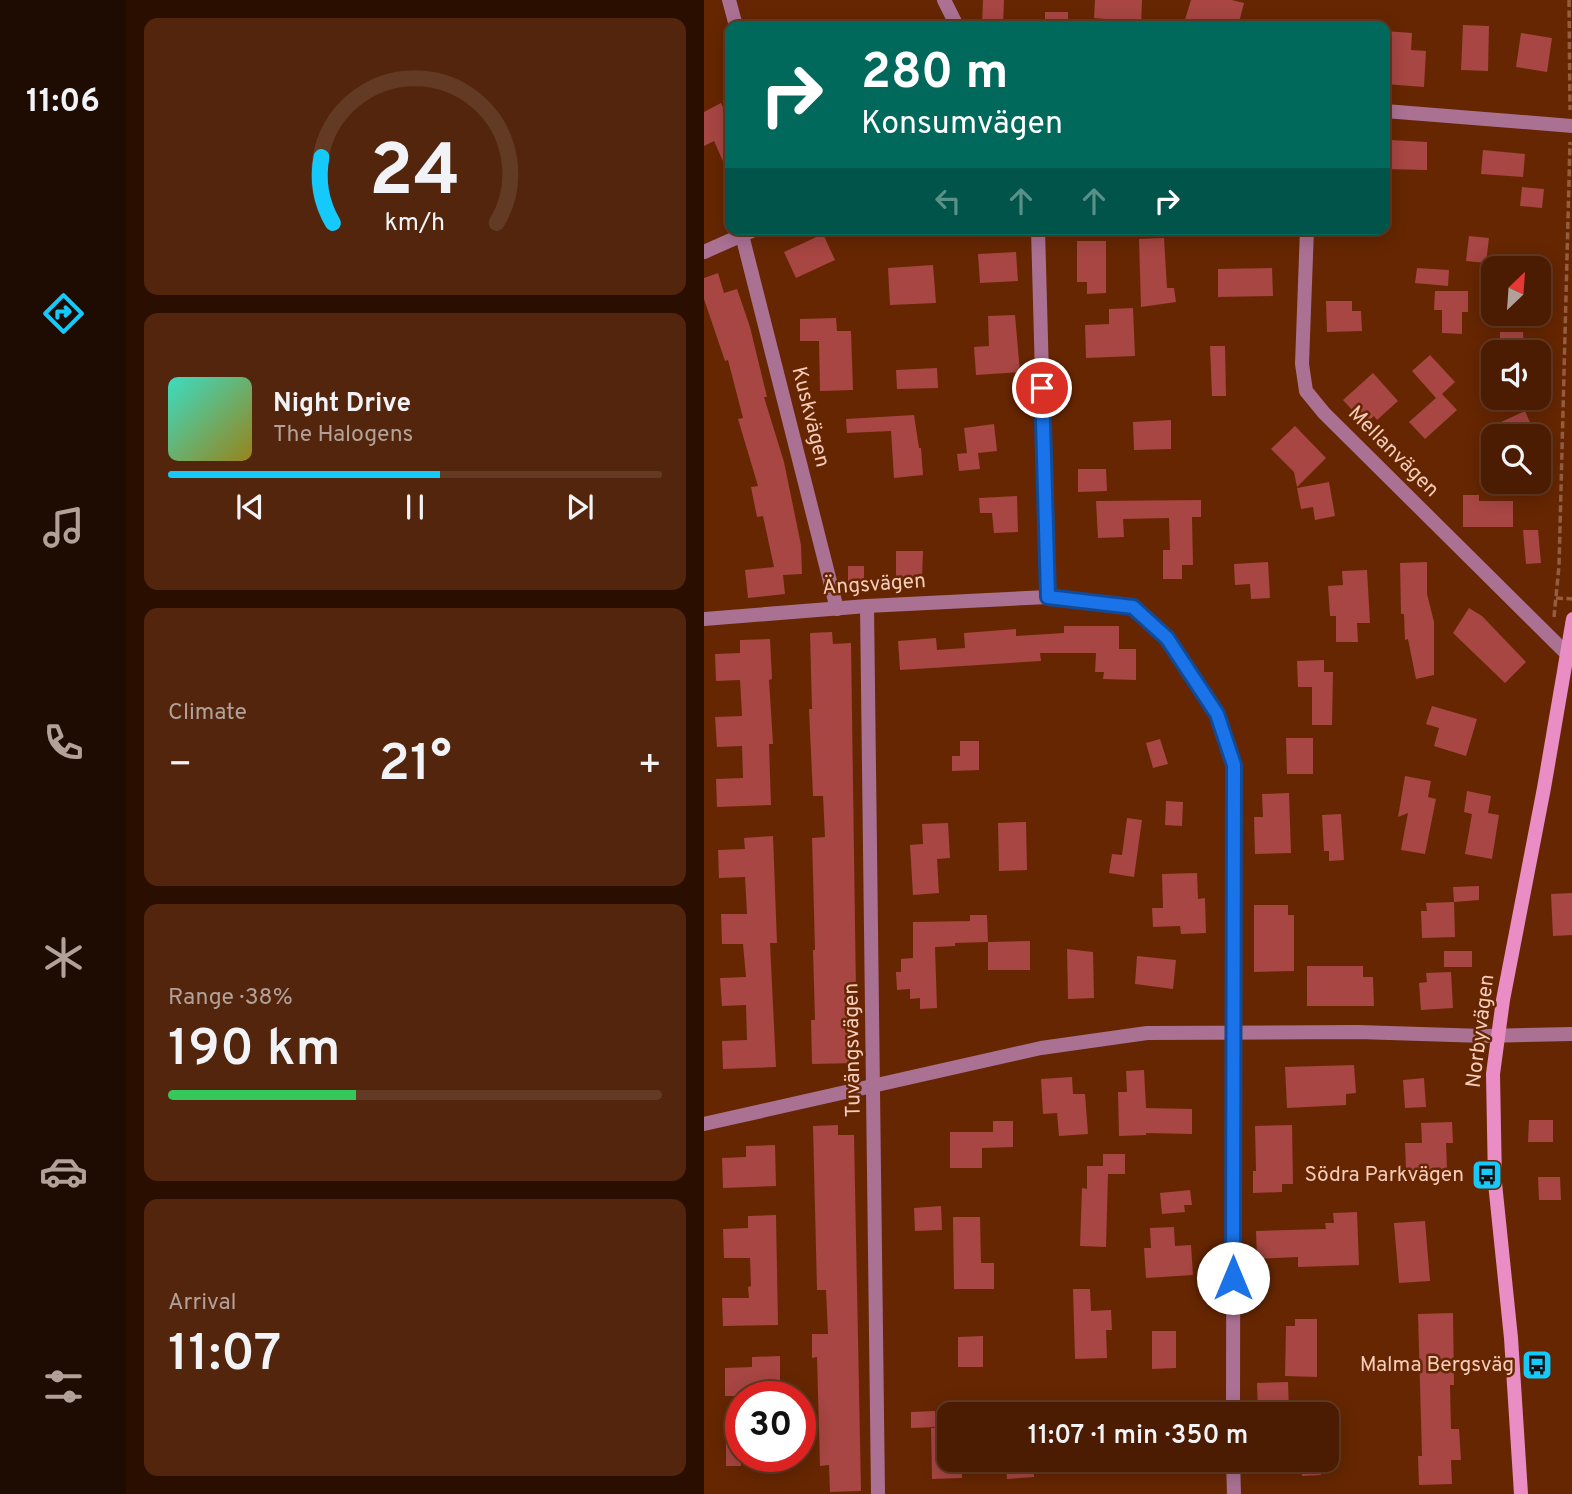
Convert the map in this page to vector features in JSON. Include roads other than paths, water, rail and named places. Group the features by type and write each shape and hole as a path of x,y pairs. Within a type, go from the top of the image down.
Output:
{"street":[{"path":"729,0 735,21"},
{"path":"944,0 954,21"},
{"path":"1390,111 1571,126"},
{"path":"704,252 742,235"},
{"name":"Kuskvägen","path":"750,235 837,609"},
{"path":"1038,235 1048,597"},
{"name":"Mellanvägen","path":"1307,235 1302,364 1306,391 1334,423 1568,655"},
{"name":"Ängsvägen","path":"704,619 867,606 1048,597 1133,607 1167,638 1217,714 1234,765 1233,1402"},
{"name":"Tuvängsvägen","path":"867,606 878,1494"},
{"name":"Norbyvägen","path":"1521,1494 1511,1338 1494,1183 1493,1074 1497,1036 1573,619"},
{"path":"704,1124 1041,1048 1147,1033 1497,1036 1573,1034"},
{"path":"1234,1472 1234,1494"}],"place":[{"name":"Södra Parkvägen","path":"1487,1175"},
{"name":"Malma Bergsväg","path":"1537,1365"}]}
